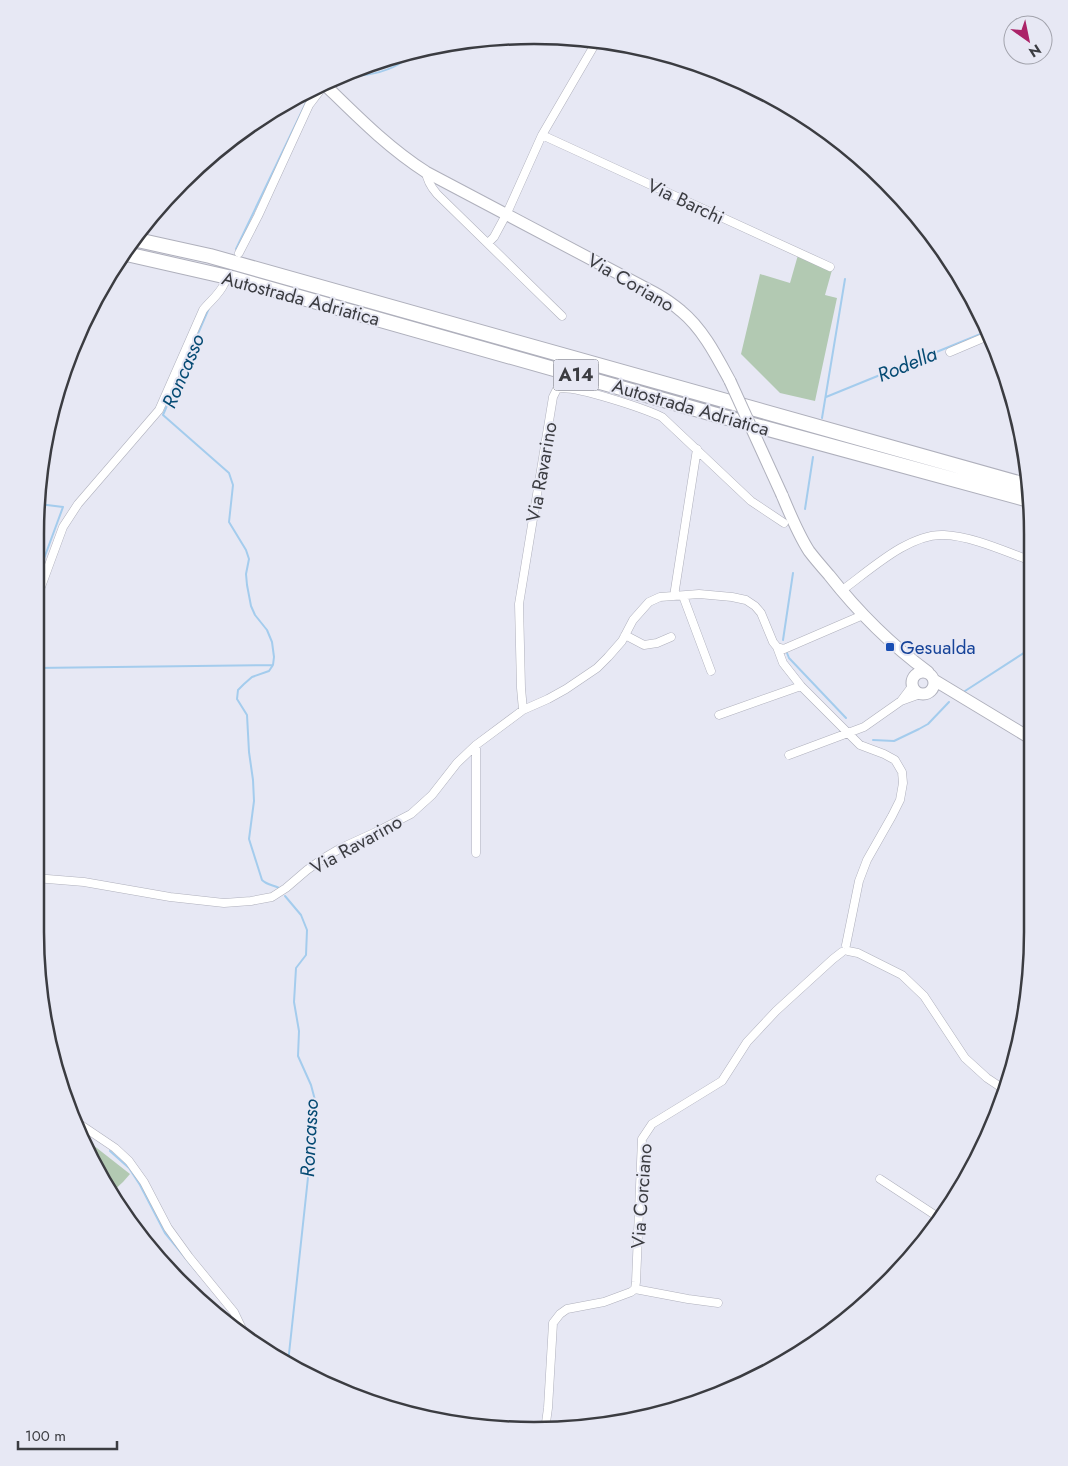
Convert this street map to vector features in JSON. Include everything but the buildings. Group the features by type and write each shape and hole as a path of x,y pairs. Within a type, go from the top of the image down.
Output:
{"highway":[{"name":"Autostrada Adriatica","path":"141,241 210,256 1021,484"},
{"name":"Autostrada Adriatica","path":"131,255 232,278 713,414 1023,498"}],"main road":[{"name":"Via Coriano","path":"329,89 376,135 406,160 655,292 682,311 703,335 719,360 792,520 809,551 863,615 903,654 952,690 1024,734"},
{"name":"Via Coriano","path":"903,654 913,682"},
{"path":"926,693 934,686 931,676 921,672 913,682 916,691 926,693 952,690"}],"street":[{"path":"488,243 494,237 507,213 542,135 593,48"},
{"path":"239,253 258,216 308,105 316,95"},
{"name":"Via Barchi","path":"542,135 830,267"},
{"path":"426,172 427,179 437,194 562,316"},
{"path":"44,579 63,527 78,504 159,410 203,310 210,301 220,294 224,284"},
{"path":"950,352 983,338"},
{"name":"Via Ravarino","path":"524,710 521,688 518,614 553,397 557,389 562,388 583,392 647,410 662,417 698,449"},
{"path":"698,449 751,500 784,523"},
{"path":"698,449 679,596 711,671"},
{"path":"842,591 895,552 908,544 925,538 943,535 965,538 1024,558"},
{"name":"Via Ravarino","path":"44,879 84,882 170,897 224,903 272,897 324,858 411,814 432,795 457,763 476,745 524,710 560,692 597,668 608,657 625,635 633,620 649,602 660,597 715,594 746,600 755,606 761,613 771,638 778,647 783,664 801,686 860,744 895,760 902,772 903,784 900,800 867,860 860,881 845,950"},
{"path":"778,647 784,649 793,646 863,615"},
{"path":"625,635 644,645 657,643 671,637"},
{"path":"901,701 913,682"},
{"path":"719,715 801,686"},
{"path":"789,755 849,734 864,727 901,701 926,693"},
{"path":"476,745 476,853"},
{"path":"845,950 858,953 902,975 924,996 965,1058 999,1086"},
{"name":"Via Corciano","path":"634,1289 636,1282 642,1139 652,1124 722,1081 747,1042 833,958 845,950"},
{"path":"84,1127 115,1148 129,1161 144,1182 168,1228 234,1312 240,1324"},
{"path":"880,1179 934,1215"},
{"path":"546,1422 554,1323 560,1314 567,1309 604,1302 631,1292 634,1289 718,1303"}],"green space":[{"path":"798,255 832,270 825,295 837,298 815,401 780,393 741,354 760,274 790,283"},
{"path":"92,1144 130,1174 116,1188"}],"waterway":[{"name":"Roncasso","path":"359,76 377,73 403,61"},
{"name":"Roncasso","path":"236,249 308,99"},
{"name":"Rodella","path":"822,418 845,279"},
{"name":"Roncasso","path":"209,308 163,415 229,473 233,485 229,522 246,550 249,559 246,574 251,606 255,615 267,630 272,642 273,665 269,671 252,677 244,684 238,690 237,699 247,715 253,780 254,801 249,839 262,880 279,888"},
{"name":"Rodella","path":"826,397 981,334"},
{"name":"Rodella","path":"805,509 813,457"},
{"name":"Roncasso","path":"44,559 63,507 45,505"},
{"name":"Rodella","path":"783,640 793,573"},
{"name":"Rodella","path":"787,653 789,658 846,718"},
{"name":"Rodella","path":"965,691 1024,653"},
{"name":"Roncasso","path":"44,668 273,665"},
{"name":"Rodella","path":"873,740 894,741 919,729 928,724 949,702"},
{"name":"Roncasso","path":"285,896 301,915 307,930 306,955 296,968 294,1002 299,1031 298,1056 311,1085 315,1100 308,1120 307,1135 310,1159 289,1357"},
{"name":"Roncasso","path":"110,1151 129,1168 165,1233 197,1272"}],"place":[{"name":"Gesualda","path":"890,647"}]}
